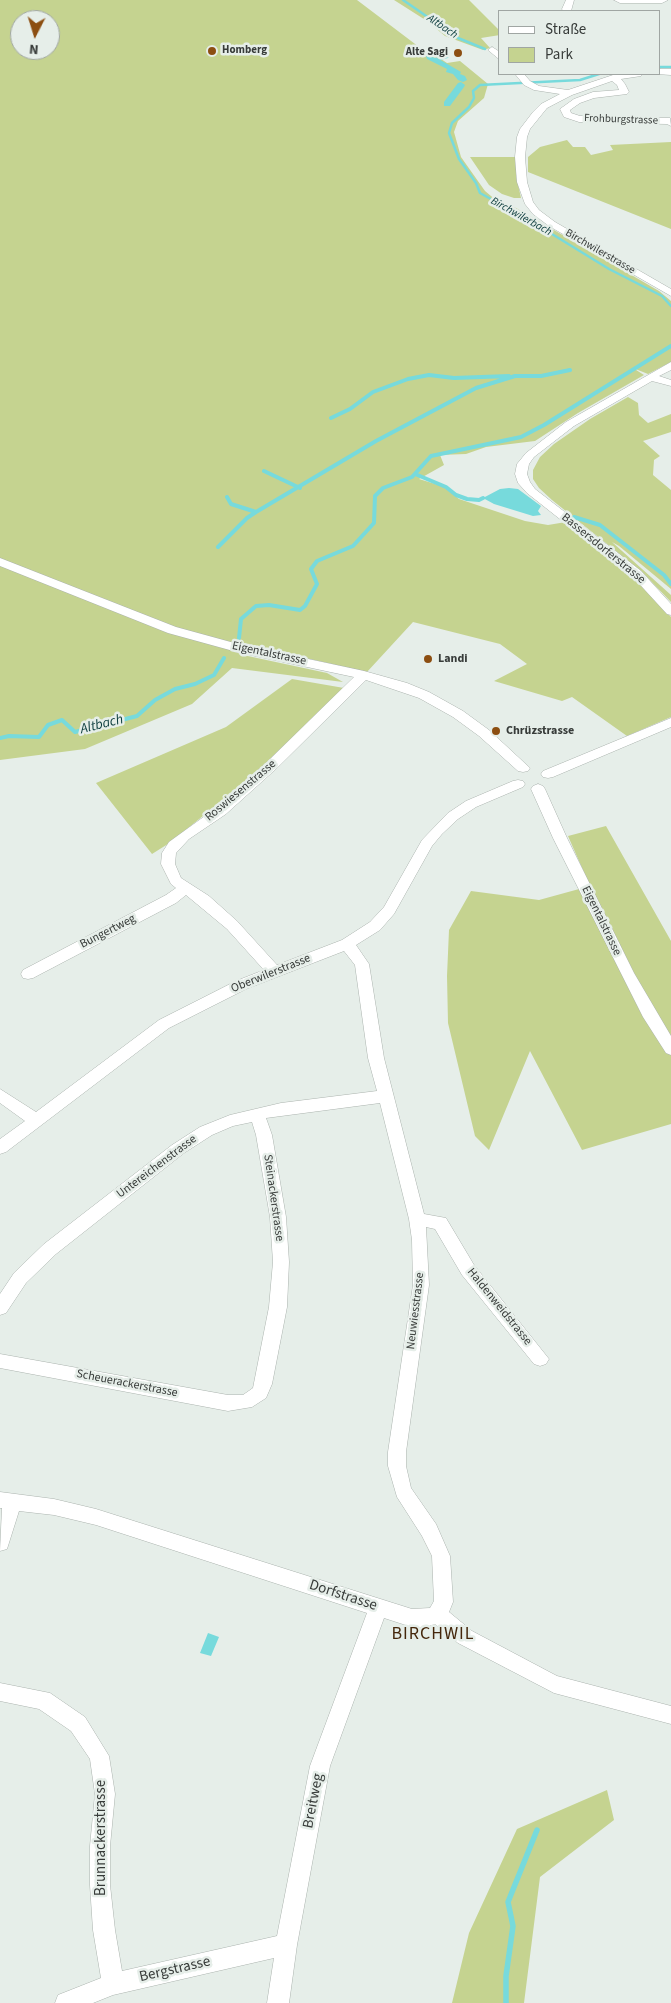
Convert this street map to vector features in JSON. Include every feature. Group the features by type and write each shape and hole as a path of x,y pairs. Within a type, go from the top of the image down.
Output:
{"main road":[{"path":"620,0 662,0"}],"street":[{"path":"492,50 498,55"},
{"name":"Birchwilerstrasse","path":"632,75 613,78 569,93 544,106 525,129 521,144 520,165 522,182 528,202 536,212 552,224 671,293"},
{"name":"Frohburgstrasse","path":"613,78 621,84 624,92 593,95 577,101 568,105 565,109 567,115 579,119 670,121 671,124"},
{"path":"524,79 542,90 569,93"},
{"name":"Frohburgstrasse","path":"619,130 671,124"},
{"path":"650,377 671,365"},
{"path":"650,377 671,383"},
{"name":"Bassersdorferstrasse","path":"650,377 570,424 530,455 523,464 521,474 524,483 531,491 637,574 671,611"},
{"name":"Eigentalstrasse","path":"0,562 172,630 237,648 364,675 424,695 453,711 484,733 523,768"},
{"name":"Roswiesenstrasse","path":"274,972 232,925 204,900 176,881 168,864 169,854 174,845 221,811 272,765 364,675"},
{"path":"548,774 671,722"},
{"path":"523,768 540,768 548,774 549,783 538,789 527,789 518,784 516,780 516,774 523,768"},
{"name":"Oberwilerstrasse","path":"0,1148 164,1024 240,985 347,944 375,926 389,910 437,831 453,816 471,804 518,784"},
{"name":"Eigentalstrasse","path":"538,789 560,838 627,973 671,1049"},
{"name":"Bungertweg","path":"28,974 171,899 186,888"},
{"name":"Neuwiesstrasse","path":"347,944 362,964 376,1058 417,1219 422,1260 421,1285 397,1452 397,1466 403,1491 429,1530 440,1556 444,1580 444,1602 437,1614"},
{"path":"0,1095 36,1120"},
{"name":"Untereichenstrasse","path":"0,1308 20,1278 44,1254 178,1149 206,1131 230,1121 257,1114 385,1096"},
{"name":"Steinackerstrasse","path":"253,1399 260,1393 263,1384 278,1307 281,1272 278,1217 264,1135 257,1114"},
{"name":"Haldenweidstrasse","path":"417,1219 440,1222 468,1270 540,1359"},
{"name":"Scheuerackerstrasse","path":"0,1360 228,1403 240,1403 253,1399"},
{"path":"0,1543 6,1501"},
{"name":"Dorfstrasse","path":"6,1501 54,1507 96,1517 412,1618 426,1618 437,1614"},
{"name":"Breitweg","path":"278,2003 286,1945 320,1766 379,1607"},
{"path":"437,1614 465,1637 554,1684 671,1715"},
{"name":"Brunnackerstrasse","path":"0,1692 43,1700 78,1724 99,1756 104,1794 100,1846 100,1885 104,1930 113,1984"},
{"name":"Bergstrasse","path":"66,2003 113,1984 286,1945"}],"green space":[{"path":"0,0 357,0 423,50 433,49 435,55 447,63 460,61 488,84 484,98 458,121 454,132 461,157 485,191 497,201 516,208 659,291 671,301 671,362 648,374 633,368 644,375 578,413 535,441 486,447 466,454 440,455 444,465 419,479 445,487 459,499 525,521 548,525 566,522 631,575 671,617 671,717 627,736 572,697 562,701 494,681 527,664 500,644 413,622 367,672 248,645 243,655 327,673 343,682 232,668 192,704 85,749 0,760"},
{"path":"394,0 469,0 498,29 498,35 481,38 490,48 483,50 445,36 427,21"},
{"path":"567,140 573,147 585,147 591,155 613,150 610,145 671,142 671,229 528,172 528,157 540,147"},
{"path":"470,157 516,157 516,175 521,198 502,194 489,185"},
{"path":"628,397 638,403 639,415 648,423 671,414 671,432 643,441 660,456 654,460 653,475 671,490 671,589 612,542 671,595 671,602 642,572 552,500 539,488 533,479 533,470 540,457 554,444 590,419"},
{"path":"292,679 344,688 269,762 171,842 152,854 96,783 226,727"},
{"path":"606,826 671,941 671,1124 582,1150 530,1051 489,1150 475,1136 448,1023 447,976 449,930 471,891 539,900 590,886 568,836"},
{"path":"607,1790 614,1820 540,1877 524,2003 452,2003 469,1933 517,1829"}],"water":[{"path":"426,56 437,58 461,72 460,74 465,76 467,80 463,82 458,80 453,74 446,72 447,69 427,59"},
{"path":"500,489 518,489 541,506 538,511 541,515 533,516 494,504 483,498"},
{"path":"208,1633 219,1637 211,1656 200,1653"}],"waterway":[{"name":"Altbach","path":"403,0 458,38 485,49"},
{"path":"440,57 445,56"},
{"name":"Altbach","path":"661,67 671,67"},
{"name":"Birchwilerbach","path":"596,75 580,80 480,85 473,91 474,98 469,107 452,123 449,133 459,159 476,183 480,193 534,223 609,269 662,296 671,306"},
{"path":"447,104 461,85"},
{"name":"Birchwilerbach","path":"239,638 241,619 256,606 269,605 300,610 305,606 317,584 311,569 317,561 353,546 374,523 375,496 383,488 412,477 431,456 521,437 544,425 671,346"},
{"path":"298,487 376,441 476,388 515,376 541,376 570,370"},
{"path":"331,418 350,409 373,392 408,379 429,375 454,378 509,376"},
{"path":"264,471 298,487"},
{"path":"415,474 446,487 456,495 467,499 479,500 483,498"},
{"path":"256,512 298,487"},
{"path":"227,497 231,504 256,512"},
{"path":"218,547 247,518 256,512"},
{"path":"574,517 600,525 664,575 671,584"},
{"name":"Altbach","path":"0,738 9,736 39,737 48,725 62,720 75,732 137,716 155,700 175,689 195,684 214,675 224,658"},
{"path":"506,2003 506,1976 513,1926 508,1902 537,1830"}],"place":[{"name":"Homberg","path":"212,51"},
{"name":"Alte Sagi","path":"458,53"},
{"name":"Landi","path":"428,659"},
{"name":"Chrüzstrasse","path":"496,731"}],"district":[{"name":"BIRCHWIL","path":"433,1635"}]}
